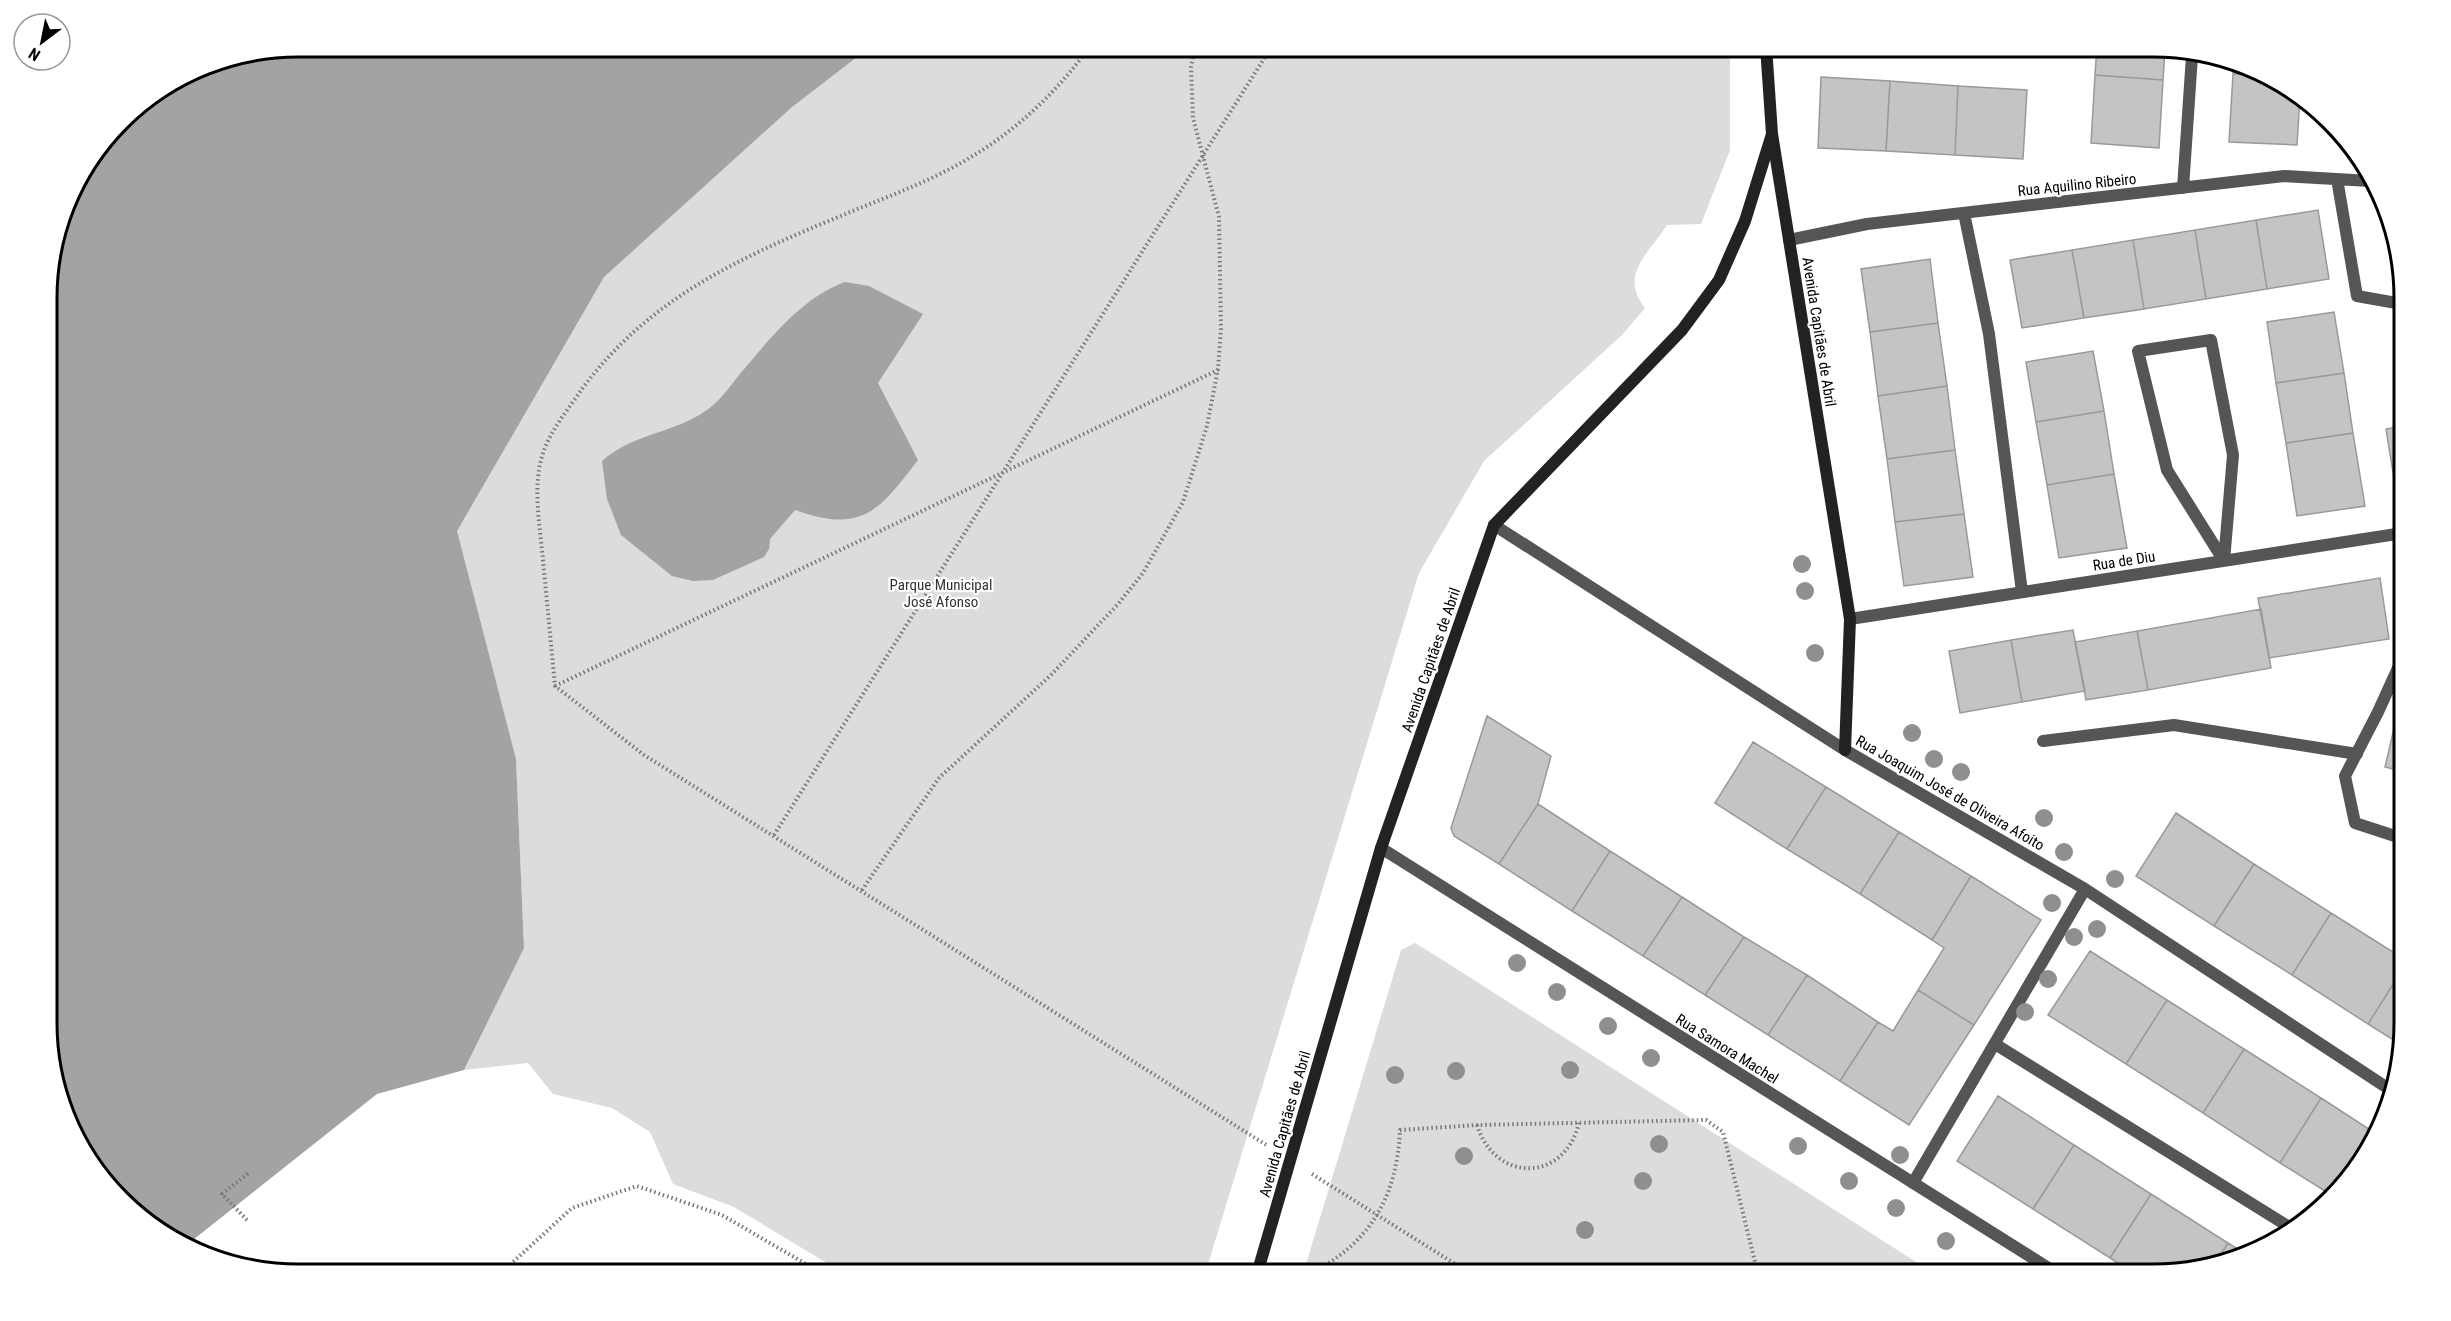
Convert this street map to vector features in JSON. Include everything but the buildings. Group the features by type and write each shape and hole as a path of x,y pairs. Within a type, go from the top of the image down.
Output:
{"street":[{"name":"Avenida Capitães de Abril","path":"1767,57 1772,134 1850,619 1845,750"},
{"path":"2183,188 2192,60"},
{"name":"Avenida Capitães de Abril","path":"1260,1264 1381,848 1494,525 1682,330 1719,280 1746,221 1772,134"},
{"name":"Rua Aquilino Ribeiro","path":"1789,240 1867,224 2284,176 2363,181"},
{"path":"2337,179 2357,296 2394,302"},
{"path":"1964,213 1989,334 2022,592"},
{"path":"2211,340 2233,455 2224,561 2167,470 2138,351 2211,340"},
{"name":"Rua Joaquim José de Oliveira Afoito","path":"1494,525 1845,750 2085,888 2385,1087"},
{"name":"Rua de Diu","path":"1850,619 2394,534"},
{"path":"2394,676 2344,776 2355,823 2394,836"},
{"path":"2043,741 2174,726 2357,754"},
{"name":"Rua Samora Machel","path":"1381,848 2042,1264"},
{"path":"1913,1184 2085,888"},
{"path":"1995,1044 2285,1224"}],"path":[{"path":"1081,57 1041,103 1003,136 979,152 907,190 773,246 692,286 645,321 618,345 596,371 571,405 543,452 538,475 538,507 555,686 644,755 1455,1264"},
{"path":"862,890 939,778 1052,675 1143,573 1183,502 1207,426 1218,369 1222,281 1219,216 1193,118 1191,66 1193,57"},
{"path":"774,835 1265,57"},
{"path":"555,686 1218,369"},
{"path":"1326,1264 1347,1251 1377,1215 1390,1188 1398,1160 1400,1130 1477,1125 1706,1120 1723,1132 1756,1264"},
{"path":"1477,1125 1490,1151 1514,1167 1528,1169 1543,1166 1562,1155 1575,1137 1579,1123"},
{"path":"248,1220 222,1194 250,1172"},
{"path":"511,1264 572,1208 637,1186 722,1215 806,1264"}],"green space":[{"name":"Parque Municipal José Afonso","path":"298,57 1730,57 1730,150 1701,224 1667,225 1645,255 1636,275 1635,285 1638,296 1645,308 1622,335 1484,461 1419,573 1208,1264 828,1264 734,1207 673,1184 650,1132 612,1108 553,1094 528,1063 464,1070 524,947 516,759 456,531 603,276 454,531 376,1092 143,1207 117,1182 89,1143 75,1115 65,1085 59,1054 57,1023 57,298 59,267 65,236 75,206 89,178 117,139 151,107 178,89 206,75 251,62"},
{"path":"1415,943 1919,1264 1306,1264 1401,950"}],"shaded area":[{"path":"298,57 857,57 792,107 604,277 457,531 516,759 524,948 464,1070 377,1094 193,1240 151,1214 117,1182 89,1143 75,1115 62,1070 57,1023 57,298 62,251 75,206 89,178 107,151 151,107 178,89 206,75 251,62"},
{"path":"845,282 869,286 923,314 878,383 918,460 892,493 880,505 867,513 853,518 837,519 818,517 795,510 770,539 769,549 764,557 713,580 693,581 672,576 621,535 607,499 602,461 628,444 686,422 712,406 787,321 814,298"}]}
